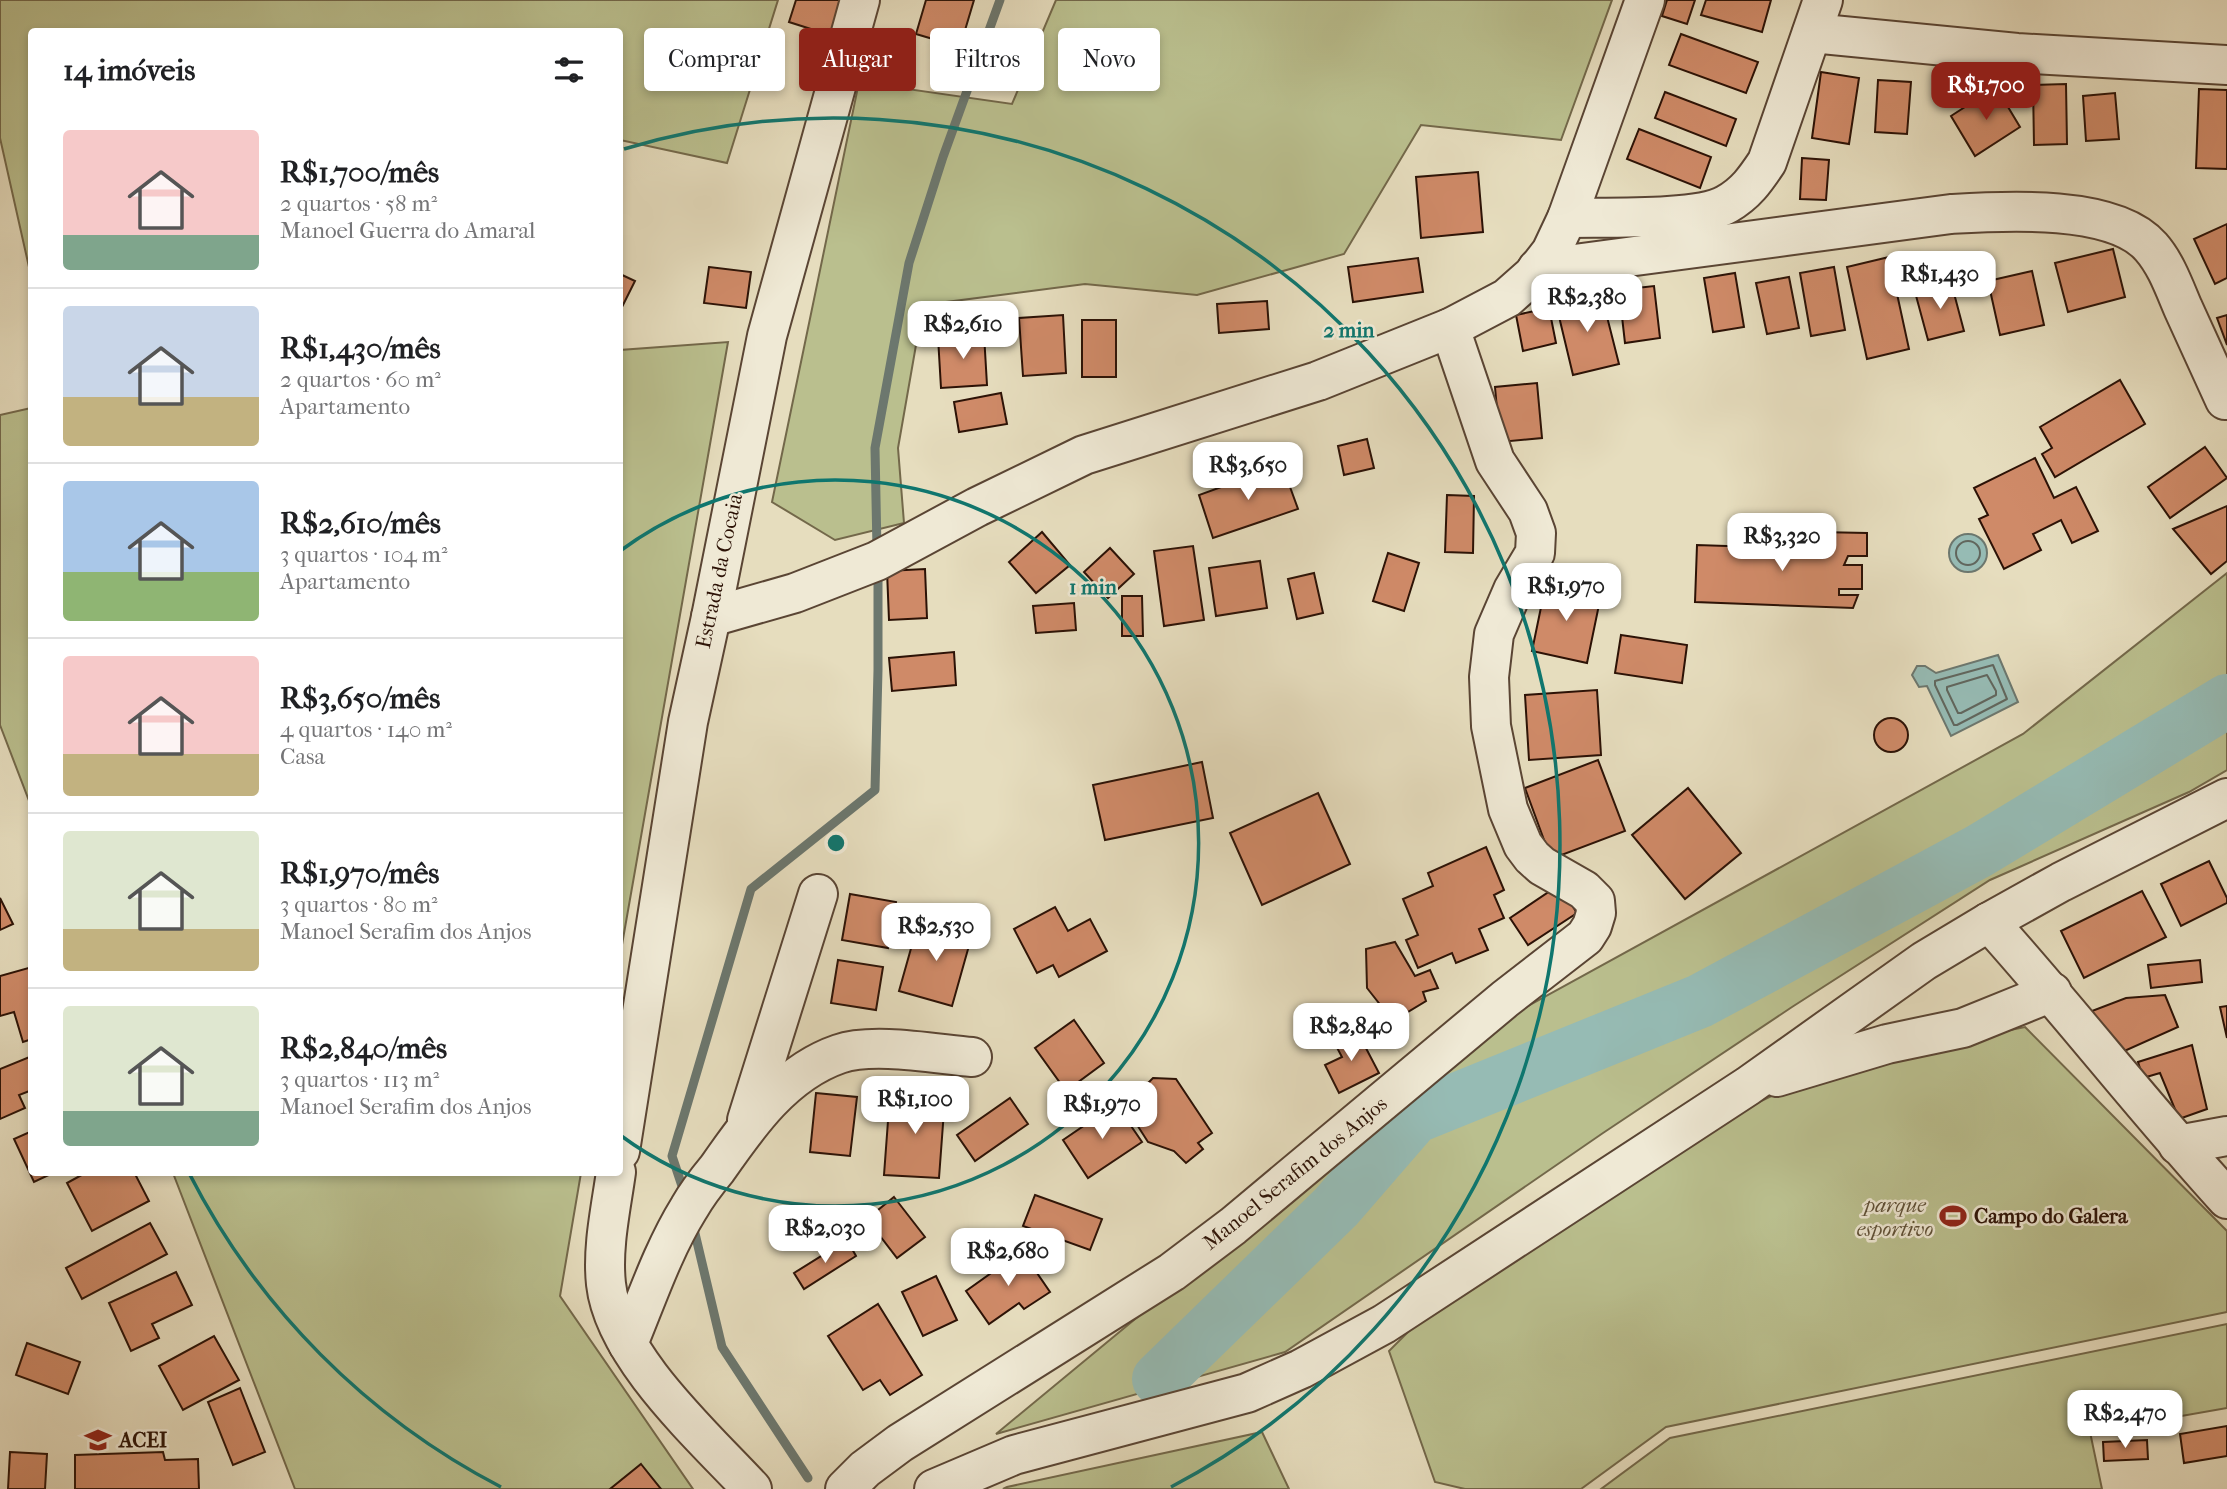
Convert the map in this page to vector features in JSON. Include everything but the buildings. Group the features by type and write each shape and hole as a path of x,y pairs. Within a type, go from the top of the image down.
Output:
{"street":[{"name":"Estrada da Cocaia","path":"623,1132 688,722 767,336 860,0"},
{"path":"711,617 795,593 877,561 977,507 1084,455 1318,381 1450,328 1507,298 1551,252 1567,218 1645,0"},
{"path":"1567,218 1691,214 1725,206 1752,186 1767,162 1818,17 2017,52 2227,65"},
{"path":"1537,269 1951,214 2012,210 2061,214 2112,223 2135,234 2151,246 2167,271 2225,400"},
{"name":"Manoel Serafim dos Anjos","path":"845,1489 865,1469 900,1443 1172,1272 1233,1226 1473,1026 1585,937 1592,926 1596,913 1595,901 1584,890 1542,866 1532,857 1523,845 1508,809 1491,726 1489,677 1494,634 1513,590 1535,554 1536,533 1528,511 1495,461 1450,328"},
{"path":"934,1489 1014,1455 1247,1393 1301,1369 1384,1324 1748,1086 1924,961 2061,882 2227,798"},
{"path":"744,1129 818,894"},
{"path":"1989,922 2052,992 2178,1145 2227,1199"},
{"path":"1748,1086 1887,1044 1963,1028 2052,992"},
{"path":"628,1344 662,1259 689,1208 744,1129 776,1095 811,1067 841,1053 875,1049 972,1057"},
{"path":"2178,1145 2227,1136"},
{"path":"615,1176 607,1241 606,1283 611,1307 628,1344 665,1396 752,1489"}],"green space":[{"path":"0,0 778,0 769,28 644,28 644,91 750,91 727,163 623,141 623,28 28,28 28,263 0,138"},
{"path":"1056,0 1612,0 1561,140 1421,125 1344,254 1197,295 1085,284 923,305 898,448 904,523 835,540 772,502 857,91 916,90 1012,104 1018,91 1044,91 1044,28"},
{"path":"728,342 623,939 623,350"},
{"path":"28,409 28,798 0,725 0,415"},
{"path":"2227,573 2227,770 2189,792 1990,880 1603,1133 1285,1352 996,1434 1486,1029 2023,734"},
{"name":"parque esportivo","path":"2025,1027 2227,1231 2227,1312 1666,1427 1581,1489 1465,1489 1435,1482 1389,1351 1415,1325 1714,1124 1833,1066"},
{"path":"174,1176 580,1176 560,1296 693,1489 295,1489"},
{"path":"2227,1324 2227,1408 2090,1432 2102,1489 1601,1489 1670,1438"},
{"path":"1262,1432 1289,1489 1003,1489 1007,1487"}],"water":[{"path":"1968,534 1982,539 1987,553 1982,567 1968,572 1954,567 1949,553 1954,539"},
{"path":"1998,655 2018,702 1951,736 1927,686 1919,687 1912,675 1917,666 1925,666 1936,673"}],"waterway":[{"path":"877,550 875,448 909,263 943,157 1000,0"},
{"path":"685,1195 672,1156 751,889 875,790 878,571"},
{"path":"1159,1379 1336,1207 1414,1117 1700,1001 1979,851 2227,701"},
{"path":"693,1225 722,1347 808,1478"}],"place":[{"name":"Campo do Galera","path":"1953,1216"},
{"name":"ACEI","path":"98,1440"}]}
